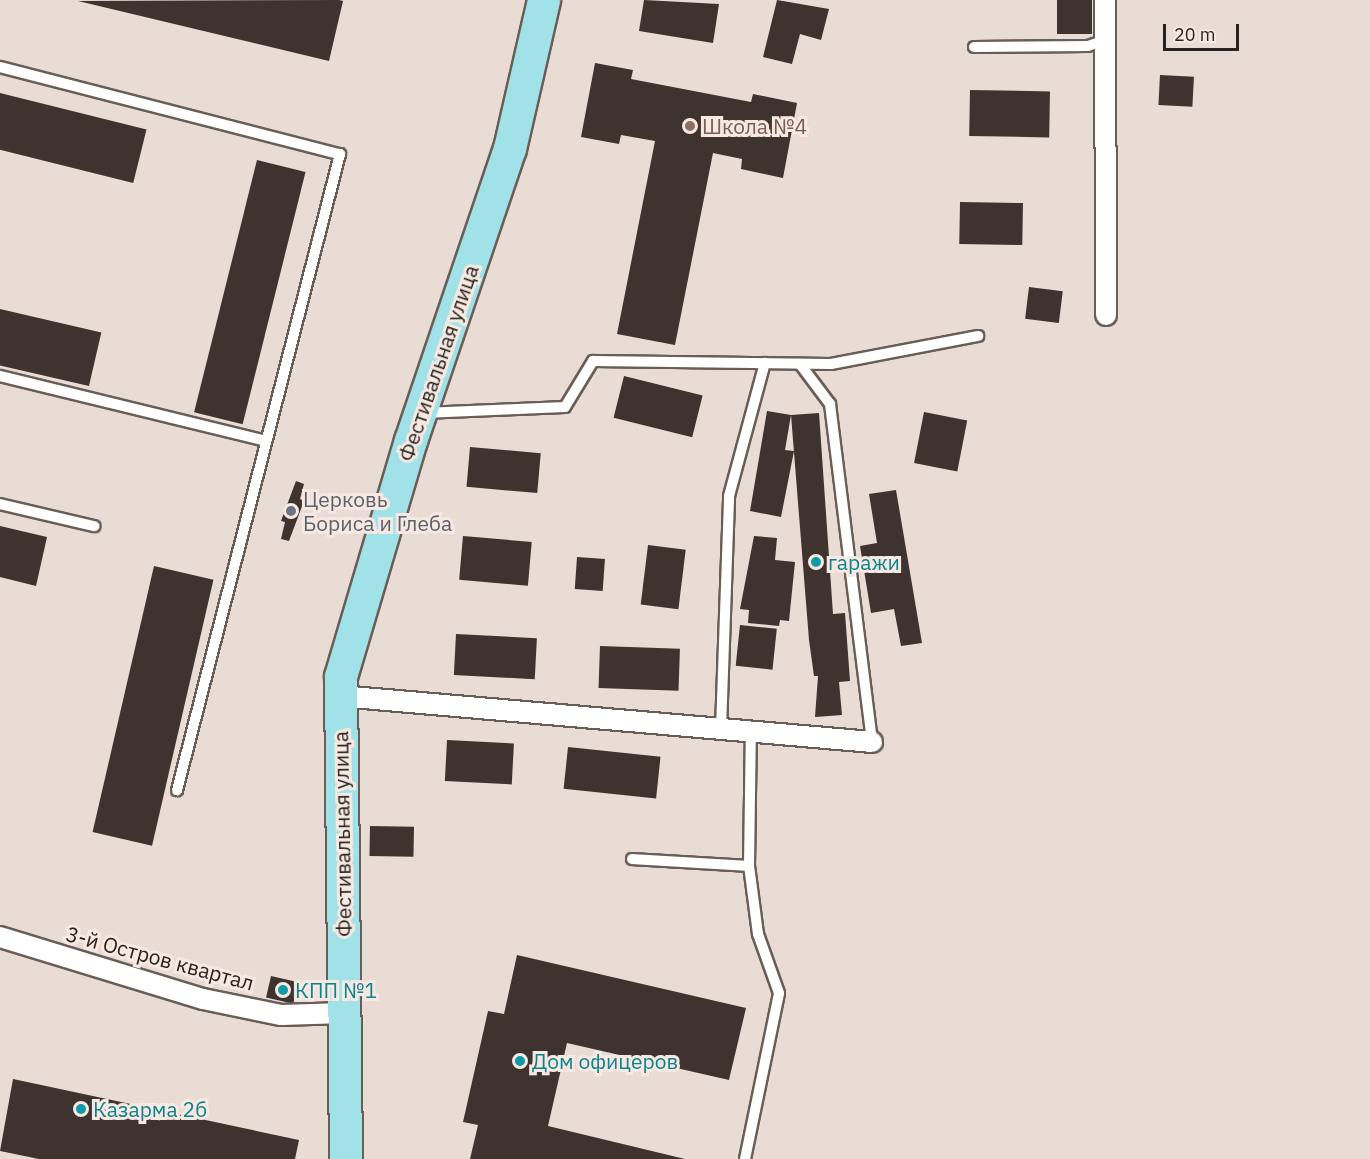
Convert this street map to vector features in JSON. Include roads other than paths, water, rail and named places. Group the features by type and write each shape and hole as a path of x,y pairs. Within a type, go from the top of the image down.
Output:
{"main road":[{"name":"Фестивальная улица","path":"346,1159 341,677 420,413 510,149 544,0"}],"street":[{"path":"1105,0 1106,315"},
{"path":"340,696 872,742"},
{"name":"3-й Остров квартал","path":"0,937 203,999 281,1015 344,1013"}],"lane":[{"path":"974,47 1088,46 1105,40"},
{"path":"0,67 340,154 177,790"},
{"path":"420,413 566,407 593,361 831,364 978,336"},
{"path":"721,729 729,495 765,363"},
{"path":"800,364 830,404 872,742"},
{"path":"0,376 266,441"},
{"path":"0,504 94,526"},
{"path":"746,1159 779,993 758,934 749,866 751,731"},
{"path":"632,859 749,866"}],"place":[{"name":"Школа №4","path":"690,126"},
{"name":"Церковь Бориса и Глеба","path":"291,511"},
{"name":"гаражи","path":"816,562"},
{"name":"КПП №1","path":"283,990"},
{"name":"Дом офицеров","path":"520,1061"},
{"name":"Казарма 2б","path":"81,1109"}]}
